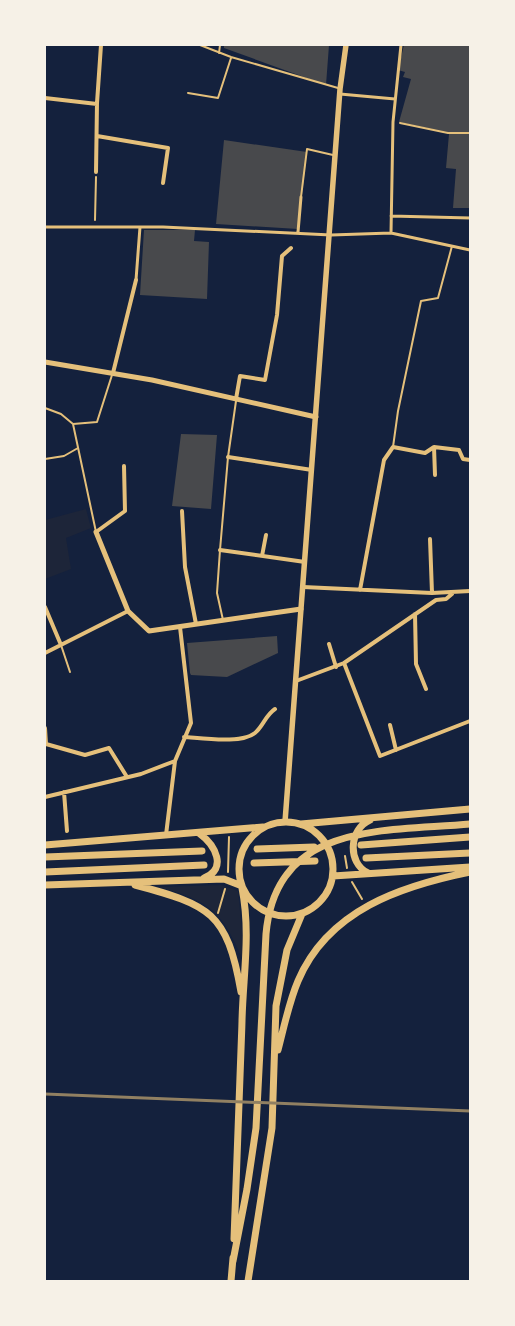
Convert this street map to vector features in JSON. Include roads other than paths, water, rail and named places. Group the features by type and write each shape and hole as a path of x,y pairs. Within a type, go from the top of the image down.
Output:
{"highway":[{"path":"45,845 200,834 266,827 285,822 299,824 470,809"},
{"path":"370,874 356,864 353,852 357,831 365,822 375,818"},
{"path":"45,885 224,879 242,887 250,900 260,909 274,915 302,914 322,899 333,876 329,850 321,838 299,824"},
{"path":"230,1281 256,1128 267,922 272,898 283,878 316,849 345,837 470,824"},
{"path":"233,1260 247,945 242,887 239,874 242,852 256,833 266,827"},
{"path":"196,881 210,876 216,869 218,859 213,846 200,834"},
{"path":"361,845 470,837"},
{"path":"257,849 314,847"},
{"path":"45,857 202,850"},
{"path":"366,858 470,853"},
{"path":"254,863 315,861"},
{"path":"45,872 204,865"},
{"path":"333,876 470,867"},
{"path":"276,1058 298,982 317,948 336,928 360,909 390,894 437,879 470,872"},
{"path":"127,882 190,902 214,917 230,941 243,1002"},
{"path":"248,1281 272,1128 276,1058 276,1006 287,950 302,914"}],"main road":[{"path":"285,822 340,92 346,45"}],"street":[{"path":"96,172 97,104 101,45"},
{"path":"391,233 393,122 401,45"},
{"path":"340,92 395,99"},
{"path":"45,98 97,104"},
{"path":"97,136 168,148 163,183"},
{"path":"298,232 301,197"},
{"path":"391,216 470,218"},
{"path":"45,227 140,227 298,232 330,235 391,233 470,250"},
{"path":"113,373 136,280 140,227"},
{"path":"236,399 240,376 265,380 277,315 282,256 291,248"},
{"path":"45,362 113,373 316,417"},
{"path":"360,590 384,460 393,447 425,453 434,447 459,450 463,459 470,460"},
{"path":"434,447 434,475"},
{"path":"228,457 312,470"},
{"path":"124,466 125,511 96,532 128,611 149,631 301,609"},
{"path":"182,511 185,567 196,624"},
{"path":"262,556 266,535"},
{"path":"430,540 432,593"},
{"path":"220,550 305,562"},
{"path":"303,587 452,594 470,591"},
{"path":"296,681 344,663 436,600 446,599 452,594"},
{"path":"45,607 61,645"},
{"path":"45,653 128,611"},
{"path":"415,614 416,664 426,689"},
{"path":"166,835 175,760 190,722 187,670 180,627"},
{"path":"330,644 336,667"},
{"path":"344,663 380,756 470,721"},
{"path":"184,737 242,739 256,732 275,709"},
{"path":"390,726 396,750"},
{"path":"45,728 46,744 85,755 109,748 127,777"},
{"path":"45,796 141,774 175,760"},
{"path":"64,792 67,831"}],"lane":[{"path":"200,45 219,53 340,92"},
{"path":"219,53 220,45"},
{"path":"188,93 218,98 231,57"},
{"path":"301,197 307,149 336,156"},
{"path":"393,447 398,410 421,301 438,298 452,246"},
{"path":"73,424 97,422 113,373"},
{"path":"223,620 217,593 228,457 236,399"},
{"path":"45,408 62,414 73,424 96,532"},
{"path":"45,459 64,456 78,447"},
{"path":"61,645 70,672"}],"railway":[{"path":"45,1094 470,1111"}]}
